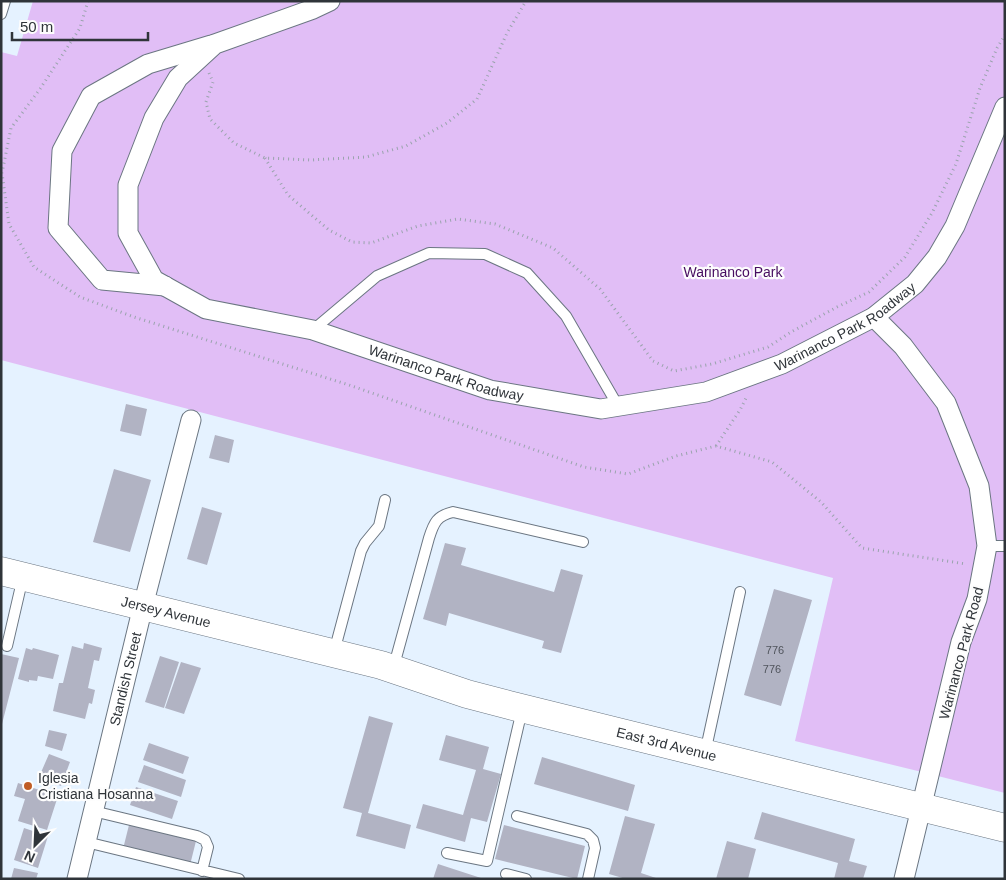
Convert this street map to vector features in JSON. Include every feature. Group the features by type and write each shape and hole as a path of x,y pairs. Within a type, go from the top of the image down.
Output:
{"street":[{"name":"Warinanco Park Roadway","path":"330,1 313,9 214,44 178,78 154,118 128,185 128,233 154,280 206,310 313,330 490,390 601,409 706,392 782,364 874,317 915,284 938,257 955,226 1005,107"},
{"path":"165,286 102,280 58,228 62,151 91,96 148,64 214,44"},
{"name":"Warinanco Park Road","path":"874,317 902,346 946,404 980,486 996,546 961,642 904,879"},
{"name":"Standish Street","path":"77,879 143,606 191,420"},
{"name":"Jersey Avenue","path":"12,573 332,653"},
{"name":"East 3rd Avenue","path":"332,653 522,709 1005,828"}],"lane":[{"path":"1,14 5,1"},
{"path":"313,330 377,276 429,253 485,254 527,273 566,316 618,406"},
{"path":"332,653 361,551 379,526 385,500"},
{"path":"393,670 429,538 438,518 453,512 583,542"},
{"path":"7,646 12,573"},
{"path":"705,754 740,592"},
{"path":"447,853 487,861 522,709"},
{"path":"93,811 197,836 205,840 208,847 202,871"},
{"path":"518,816 587,834 593,840 595,848 588,879"},
{"path":"86,842 239,879"},
{"path":"506,874 526,879"}],"path":[{"path":"197,60 209,72 213,82 206,102 210,119 234,143 265,158 310,160 366,157 406,146 447,123 477,99 507,33 526,1"},
{"path":"265,158 288,195 329,230 352,242 371,243 418,226 458,219 495,224 553,248 600,289 653,361 674,371 712,364 768,347 791,332 868,292 905,257 932,213 956,164 980,88 997,48 1005,35"}],"green space":[{"name":"Warinanco Park","path":"33,1 1005,1 1005,793 795,741 833,578 1,360 1,52 17,56"}],"building":[{"path":"126,404 147,409 141,436 120,431"},
{"path":"215,435 234,440 229,463 209,458"},
{"path":"114,469 151,480 130,552 93,542"},
{"path":"202,507 222,513 207,565 187,559"},
{"path":"445,543 466,548 461,565 554,592 561,569 583,575 561,653 542,648 544,641 449,613 446,626 423,619"},
{"path":"774,589 812,600 781,706 744,695"},
{"path":"84,643 102,648 99,661 94,660 88,688 95,690 92,704 89,703 85,719 53,711 59,683 63,683 72,646 83,649"},
{"path":"26,648 59,655 53,679 38,676 37,681 29,680 29,682 18,679"},
{"path":"1,654 19,658 2,724 1,724"},
{"path":"160,656 179,662 164,708 145,702"},
{"path":"181,662 201,668 184,714 165,708"},
{"path":"369,716 393,723 368,813 411,825 405,849 356,836 362,813 343,808"},
{"path":"49,730 67,734 62,751 45,746"},
{"path":"446,735 489,747 483,769 501,774 487,822 471,818 465,842 416,828 423,804 463,815 476,770 439,760"},
{"path":"149,743 189,757 183,774 143,760"},
{"path":"49,754 70,762 61,786 39,777"},
{"path":"542,757 635,785 628,811 534,784"},
{"path":"144,765 186,780 181,797 138,782"},
{"path":"18,783 58,796 47,830 18,821 25,799 14,796"},
{"path":"136,787 178,801 172,819 130,805"},
{"path":"762,812 855,839 849,861 867,866 863,879 834,879 838,863 754,839"},
{"path":"625,816 655,824 641,873 659,879 626,879 609,874"},
{"path":"129,825 196,841 190,865 123,849"},
{"path":"504,825 585,846 577,879 495,859"},
{"path":"24,828 48,836 38,868 14,860"},
{"path":"727,841 756,849 748,879 716,879"},
{"path":"438,864 481,878 481,879 433,879"},
{"path":"14,868 38,873 36,879 11,879"}],"place":[{"name":"Iglesia Cristiana Hosanna","path":"28,786"}]}
